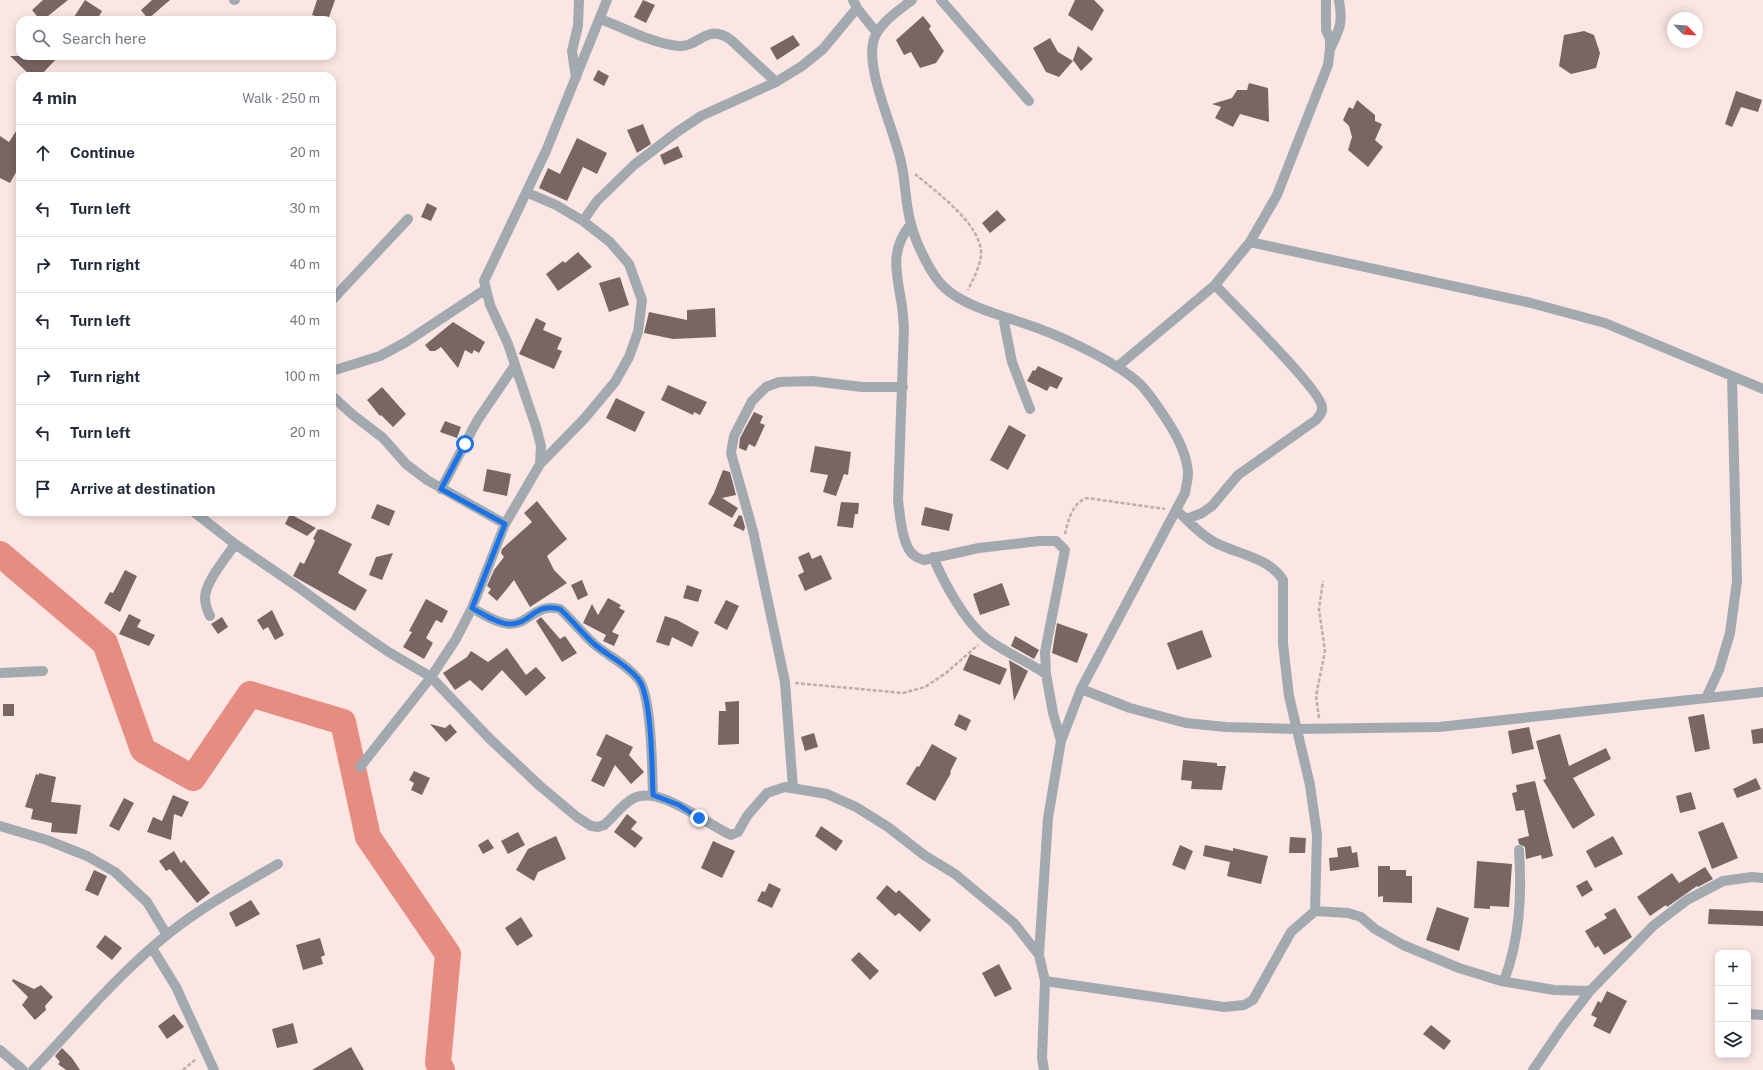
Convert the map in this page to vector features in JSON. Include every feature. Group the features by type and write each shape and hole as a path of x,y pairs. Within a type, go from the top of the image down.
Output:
{"street":[{"path":"576,78 572,51 578,26 579,0"},
{"path":"540,464 541,446 508,344 490,305 484,281 528,193 607,0"},
{"path":"912,0 876,32 872,44 871,62 902,163 911,224 925,259 935,276 945,288 964,300 1083,348 1117,367 1140,384 1152,398 1170,425 1182,449 1187,465 1188,475 1185,493 1081,688 1061,741 1048,818 1039,955 1045,981 1042,1058 1044,1070"},
{"path":"941,0 1029,101"},
{"path":"1117,367 1215,285 1250,242 1277,195 1324,79 1328,65 1330,39 1326,30 1326,0"},
{"path":"1330,49 1341,27 1339,0"},
{"path":"584,221 597,201 607,190 634,165 676,132 701,116 776,82 802,66 823,49 855,4 876,32"},
{"path":"600,19 654,41 678,46 689,44 704,35 723,35 732,40 776,82"},
{"path":"360,767 431,677 456,639 472,608 505,524 540,464 584,419 615,382 629,357 638,332 642,300 629,264 610,242 584,221 556,205 528,193"},
{"path":"336,296 408,219"},
{"path":"911,224 902,235 896,256 896,274 902,303 904,328 903,387 898,479 900,519 906,545 914,556 924,560 980,548 1032,541 1056,541 1063,547 1065,550 1045,652 1046,674 1061,741"},
{"path":"1250,242 1531,303 1605,323 1763,389"},
{"path":"1187,519 1207,509 1238,475 1316,420 1321,414 1322,407 1319,397 1303,378 1215,285"},
{"path":"336,371 380,356 406,342 486,289"},
{"path":"1004,317 1006,337 1012,362 1030,409"},
{"path":"441,489 477,421 515,365"},
{"path":"1706,698 1718,670 1730,633 1737,581 1732,377"},
{"path":"793,788 785,682 753,531 731,453 734,436 752,401 766,387 779,382 812,381 862,387 903,387"},
{"path":"336,400 383,438 406,464 441,489 505,524"},
{"path":"1176,510 1202,535 1215,543 1271,567 1283,580 1282,644 1289,696 1310,785 1317,835 1315,911"},
{"path":"199,516 235,544 387,651 431,677 489,738 540,786 577,817 591,826 598,827 604,825 633,798 644,795 653,795 679,805 731,836 738,832 747,816 767,793 785,787 827,794 856,807 888,827 924,855 955,874 1014,923 1039,955"},
{"path":"210,616 206,603 206,592 212,578 235,544"},
{"path":"933,557 950,592 970,620 986,638 1006,651 1029,662 1046,674"},
{"path":"472,608 492,619 507,624 520,622 543,608 554,607 560,609 593,643 632,671 640,681 645,694 649,721 653,795"},
{"path":"0,673 43,670"},
{"path":"1081,688 1130,708 1186,723 1226,727 1297,729 1439,727 1763,692"},
{"path":"0,826 47,840 87,856 115,872 148,902 167,935"},
{"path":"1504,981 1516,945 1521,896 1519,850"},
{"path":"33,1070 100,999 167,935 201,910 278,864"},
{"path":"1536,1068 1590,991 1653,926 1687,900 1723,881 1752,877 1763,878"},
{"path":"1045,981 1224,1007 1244,1005 1253,1000 1291,932 1315,911 1348,913 1361,917 1375,929 1403,944 1459,968 1504,981 1554,990 1590,991"},
{"path":"152,948 176,987 214,1070"},
{"path":"1751,1014 1763,1015"},
{"path":"0,1050 23,1070"}],"path":[{"path":"902,163 944,198 966,221 977,238 981,250 980,262 964,300"},
{"path":"1063,547 1067,527 1073,511 1077,504 1083,499 1092,498 1176,510"},
{"path":"1321,729 1316,696 1325,651 1319,609 1323,580"},
{"path":"785,682 903,693 925,688 946,673 986,638"},
{"path":"183,1070 206,1052"}],"building":[{"path":"43,0 68,0 48,16 37,16 32,10"},
{"path":"85,0 102,11 99,16 75,16"},
{"path":"152,0 170,0 151,16 146,16 141,10"},
{"path":"317,0 335,0 329,16 312,15"},
{"path":"643,0 655,5 646,23 634,17"},
{"path":"1075,0 1094,0 1104,10 1092,31 1068,15"},
{"path":"923,16 931,26 929,29 944,51 936,63 920,68 911,52 904,55 896,40"},
{"path":"1584,31 1594,35 1600,53 1596,68 1571,74 1559,66 1564,35"},
{"path":"793,35 800,45 777,60 770,48"},
{"path":"1050,38 1058,52 1073,61 1059,77 1046,72 1033,48"},
{"path":"1078,46 1093,59 1081,71 1073,60"},
{"path":"10,56 16,56 16,60 55,60 44,72 27,72"},
{"path":"598,70 609,76 604,86 593,80"},
{"path":"1249,83 1268,88 1269,122 1240,114 1233,127 1215,118 1221,107 1212,104 1232,98 1237,90 1247,90"},
{"path":"1736,91 1762,100 1758,112 1741,107 1732,127 1725,124"},
{"path":"1357,100 1375,115 1375,121 1382,124 1375,140 1383,147 1368,167 1348,150 1352,137 1349,126 1343,120 1349,107 1353,109"},
{"path":"643,124 651,144 637,153 627,130"},
{"path":"16,131 16,172 10,183 0,178 0,136 9,142"},
{"path":"577,138 607,153 597,174 583,167 567,201 539,188 548,168 560,174"},
{"path":"678,146 683,157 664,165 660,155"},
{"path":"427,203 437,208 431,221 421,217"},
{"path":"997,210 1006,220 990,233 982,223"},
{"path":"578,252 592,267 558,291 546,274 563,261 565,263"},
{"path":"620,277 629,305 609,312 599,283"},
{"path":"715,308 716,337 673,339 644,333 649,312 687,320 687,310"},
{"path":"536,318 546,323 543,330 562,338 557,349 562,351 554,369 519,354"},
{"path":"453,322 485,342 479,353 474,350 472,354 465,350 458,368 441,347 435,351 430,351 425,345"},
{"path":"1038,366 1063,378 1057,389 1050,386 1047,391 1027,381 1033,370 1035,371"},
{"path":"668,385 707,402 700,415 694,412 693,415 661,400"},
{"path":"382,387 406,414 393,427 381,415 380,416 367,400"},
{"path":"616,398 645,412 635,432 606,418"},
{"path":"754,412 763,416 760,423 765,425 755,447 749,444 746,451 739,448 740,438"},
{"path":"445,421 461,427 457,438 440,432"},
{"path":"1009,425 1026,435 1008,470 990,460"},
{"path":"815,446 851,452 848,475 844,474 836,496 823,492 828,475 810,472"},
{"path":"487,469 511,474 507,496 483,491"},
{"path":"723,470 730,472 736,495 722,498 738,508 732,518 708,504"},
{"path":"537,501 567,539 547,556 554,570 567,583 530,607 514,580 497,601 488,593 491,589 487,586 494,570 504,557 501,553 502,549 532,522 524,513"},
{"path":"841,502 859,503 858,514 855,514 853,528 837,526"},
{"path":"377,504 395,511 389,526 371,518"},
{"path":"925,507 953,514 949,531 921,525"},
{"path":"739,515 742,516 745,527 744,531 733,526"},
{"path":"289,516 294,516 316,528 307,536 285,524"},
{"path":"318,529 321,529 352,544 338,573 367,590 355,611 293,576 300,562 304,564 314,543 315,540 313,539"},
{"path":"809,552 812,559 821,555 832,579 805,591 798,575 804,572 798,557"},
{"path":"393,553 382,580 369,575 376,557"},
{"path":"125,570 137,576 120,612 104,603 110,592 113,593"},
{"path":"582,580 588,595 578,600 571,585"},
{"path":"1002,583 1010,605 980,615 973,594"},
{"path":"687,585 702,590 698,602 683,598"},
{"path":"608,598 621,605 619,608 625,611 612,632 619,635 614,646 603,641 606,635 583,623 592,604 598,615"},
{"path":"426,599 448,611 442,623 436,620 426,638 433,643 424,659 403,647 412,632 409,631"},
{"path":"726,600 739,606 727,630 714,623"},
{"path":"272,610 284,635 275,640 268,627 263,630 257,620"},
{"path":"129,614 141,620 137,627 155,635 149,646 119,634"},
{"path":"665,616 677,620 699,632 692,647 672,637 669,646 656,642"},
{"path":"222,617 228,627 218,634 211,624"},
{"path":"541,617 560,639 565,636 577,653 562,662 536,621"},
{"path":"1057,623 1088,634 1077,663 1052,653"},
{"path":"1202,630 1212,657 1177,670 1167,643"},
{"path":"1015,636 1039,650 1034,659 1011,646"},
{"path":"507,648 526,675 536,667 546,678 526,696 502,670 482,691 470,680 455,690 443,673 467,657 471,651 488,662"},
{"path":"970,654 1007,669 1000,685 963,670"},
{"path":"1009,660 1028,671 1014,701"},
{"path":"739,701 739,744 718,745 719,711 726,711 725,702"},
{"path":"3,704 14,704 14,716 3,716"},
{"path":"959,714 971,720 966,731 954,725"},
{"path":"1704,714 1710,749 1695,752 1688,717"},
{"path":"430,724 445,728 450,724 457,732 446,742"},
{"path":"1529,727 1534,749 1512,754 1508,731"},
{"path":"1763,728 1763,743 1753,744 1751,730"},
{"path":"814,733 818,747 805,751 801,737"},
{"path":"606,734 633,747 629,755 644,772 631,784 615,765 604,787 591,781 602,758 596,755"},
{"path":"1560,734 1569,766 1606,748 1611,759 1573,778 1595,815 1573,829 1543,780 1546,779 1536,741"},
{"path":"932,744 957,758 950,772 951,773 935,801 906,784 917,766 919,767"},
{"path":"1183,760 1217,763 1217,766 1226,766 1222,790 1191,789 1192,781 1181,780"},
{"path":"414,771 430,778 422,795 411,790 414,783 409,780"},
{"path":"39,773 56,777 51,802 81,805 77,834 51,832 52,823 31,819 33,809 25,807 36,774 39,775"},
{"path":"1756,778 1761,789 1737,798 1733,789"},
{"path":"1535,781 1553,856 1542,859 1541,855 1526,859 1525,847 1519,844 1518,839 1529,836 1524,810 1516,811 1512,793 1517,792 1516,785"},
{"path":"1691,792 1696,809 1680,813 1676,796"},
{"path":"173,795 189,802 182,817 174,814 171,840 147,832 153,817 162,821"},
{"path":"124,798 134,803 119,831 109,826"},
{"path":"627,814 637,822 631,829 643,838 635,848 614,832"},
{"path":"1723,822 1738,858 1712,869 1698,832"},
{"path":"821,826 843,841 836,851 815,836"},
{"path":"518,832 525,845 508,854 501,841"},
{"path":"556,836 566,859 538,872 534,881 516,870 528,849"},
{"path":"1613,836 1623,854 1595,868 1586,851"},
{"path":"1290,837 1306,838 1305,853 1289,853"},
{"path":"488,839 494,848 483,854 478,845"},
{"path":"713,841 735,851 722,878 701,868"},
{"path":"1180,845 1193,851 1185,870 1172,865"},
{"path":"1205,845 1233,851 1233,848 1268,856 1261,884 1227,876 1230,862 1203,856"},
{"path":"1351,846 1352,853 1357,852 1359,867 1330,871 1329,858 1338,857 1337,848"},
{"path":"174,851 181,863 184,860 210,893 197,903 170,869 166,871 159,861"},
{"path":"1477,861 1512,864 1509,907 1490,906 1490,909 1474,908"},
{"path":"1378,866 1390,866 1390,870 1406,870 1406,876 1412,876 1412,903 1383,902 1383,896 1378,897"},
{"path":"1705,867 1713,879 1698,887 1697,886 1667,907 1666,905 1650,916 1637,897 1672,873 1679,883"},
{"path":"94,870 107,876 98,896 85,890"},
{"path":"1587,880 1593,890 1582,897 1576,886"},
{"path":"769,883 781,889 772,908 757,901 762,891 765,892"},
{"path":"887,885 896,893 899,890 931,920 920,932 899,913 895,916 876,898"},
{"path":"251,900 260,914 236,927 229,913"},
{"path":"1437,907 1469,918 1459,951 1426,940"},
{"path":"1615,908 1632,937 1604,955 1598,946 1595,948 1585,931 1607,918 1604,914"},
{"path":"1709,909 1763,911 1763,926 1708,924"},
{"path":"521,917 533,936 517,946 505,928"},
{"path":"105,935 122,948 112,960 96,947"},
{"path":"320,938 325,955 321,957 323,964 303,970 296,945"},
{"path":"859,952 879,971 870,980 851,960"},
{"path":"999,964 1012,989 995,997 982,973"},
{"path":"13,979 34,989 41,985 53,997 45,1006 46,1010 35,1020 22,1005 28,997 12,981"},
{"path":"1607,991 1627,1001 1610,1034 1593,1026 1597,1018 1591,1015 1598,1001 1601,1003"},
{"path":"174,1014 184,1027 167,1039 158,1026"},
{"path":"293,1023 298,1043 277,1048 272,1029"},
{"path":"1431,1025 1451,1041 1444,1050 1423,1034"},
{"path":"351,1047 364,1070 312,1070"},
{"path":"62,1048 72,1058 80,1070 66,1070 58,1064 60,1062 55,1056"}],"waterway":[{"path":"0,554 105,643 143,750 193,778 250,694 343,722 368,837 448,954 438,1063 442,1070"}],"route":[{"path":"465,444 441,489 505,524 472,608 492,619 507,624 520,622 543,608 554,607 560,609 593,643 632,671 640,681 645,694 649,721 653,795 679,805 699,818"}]}
